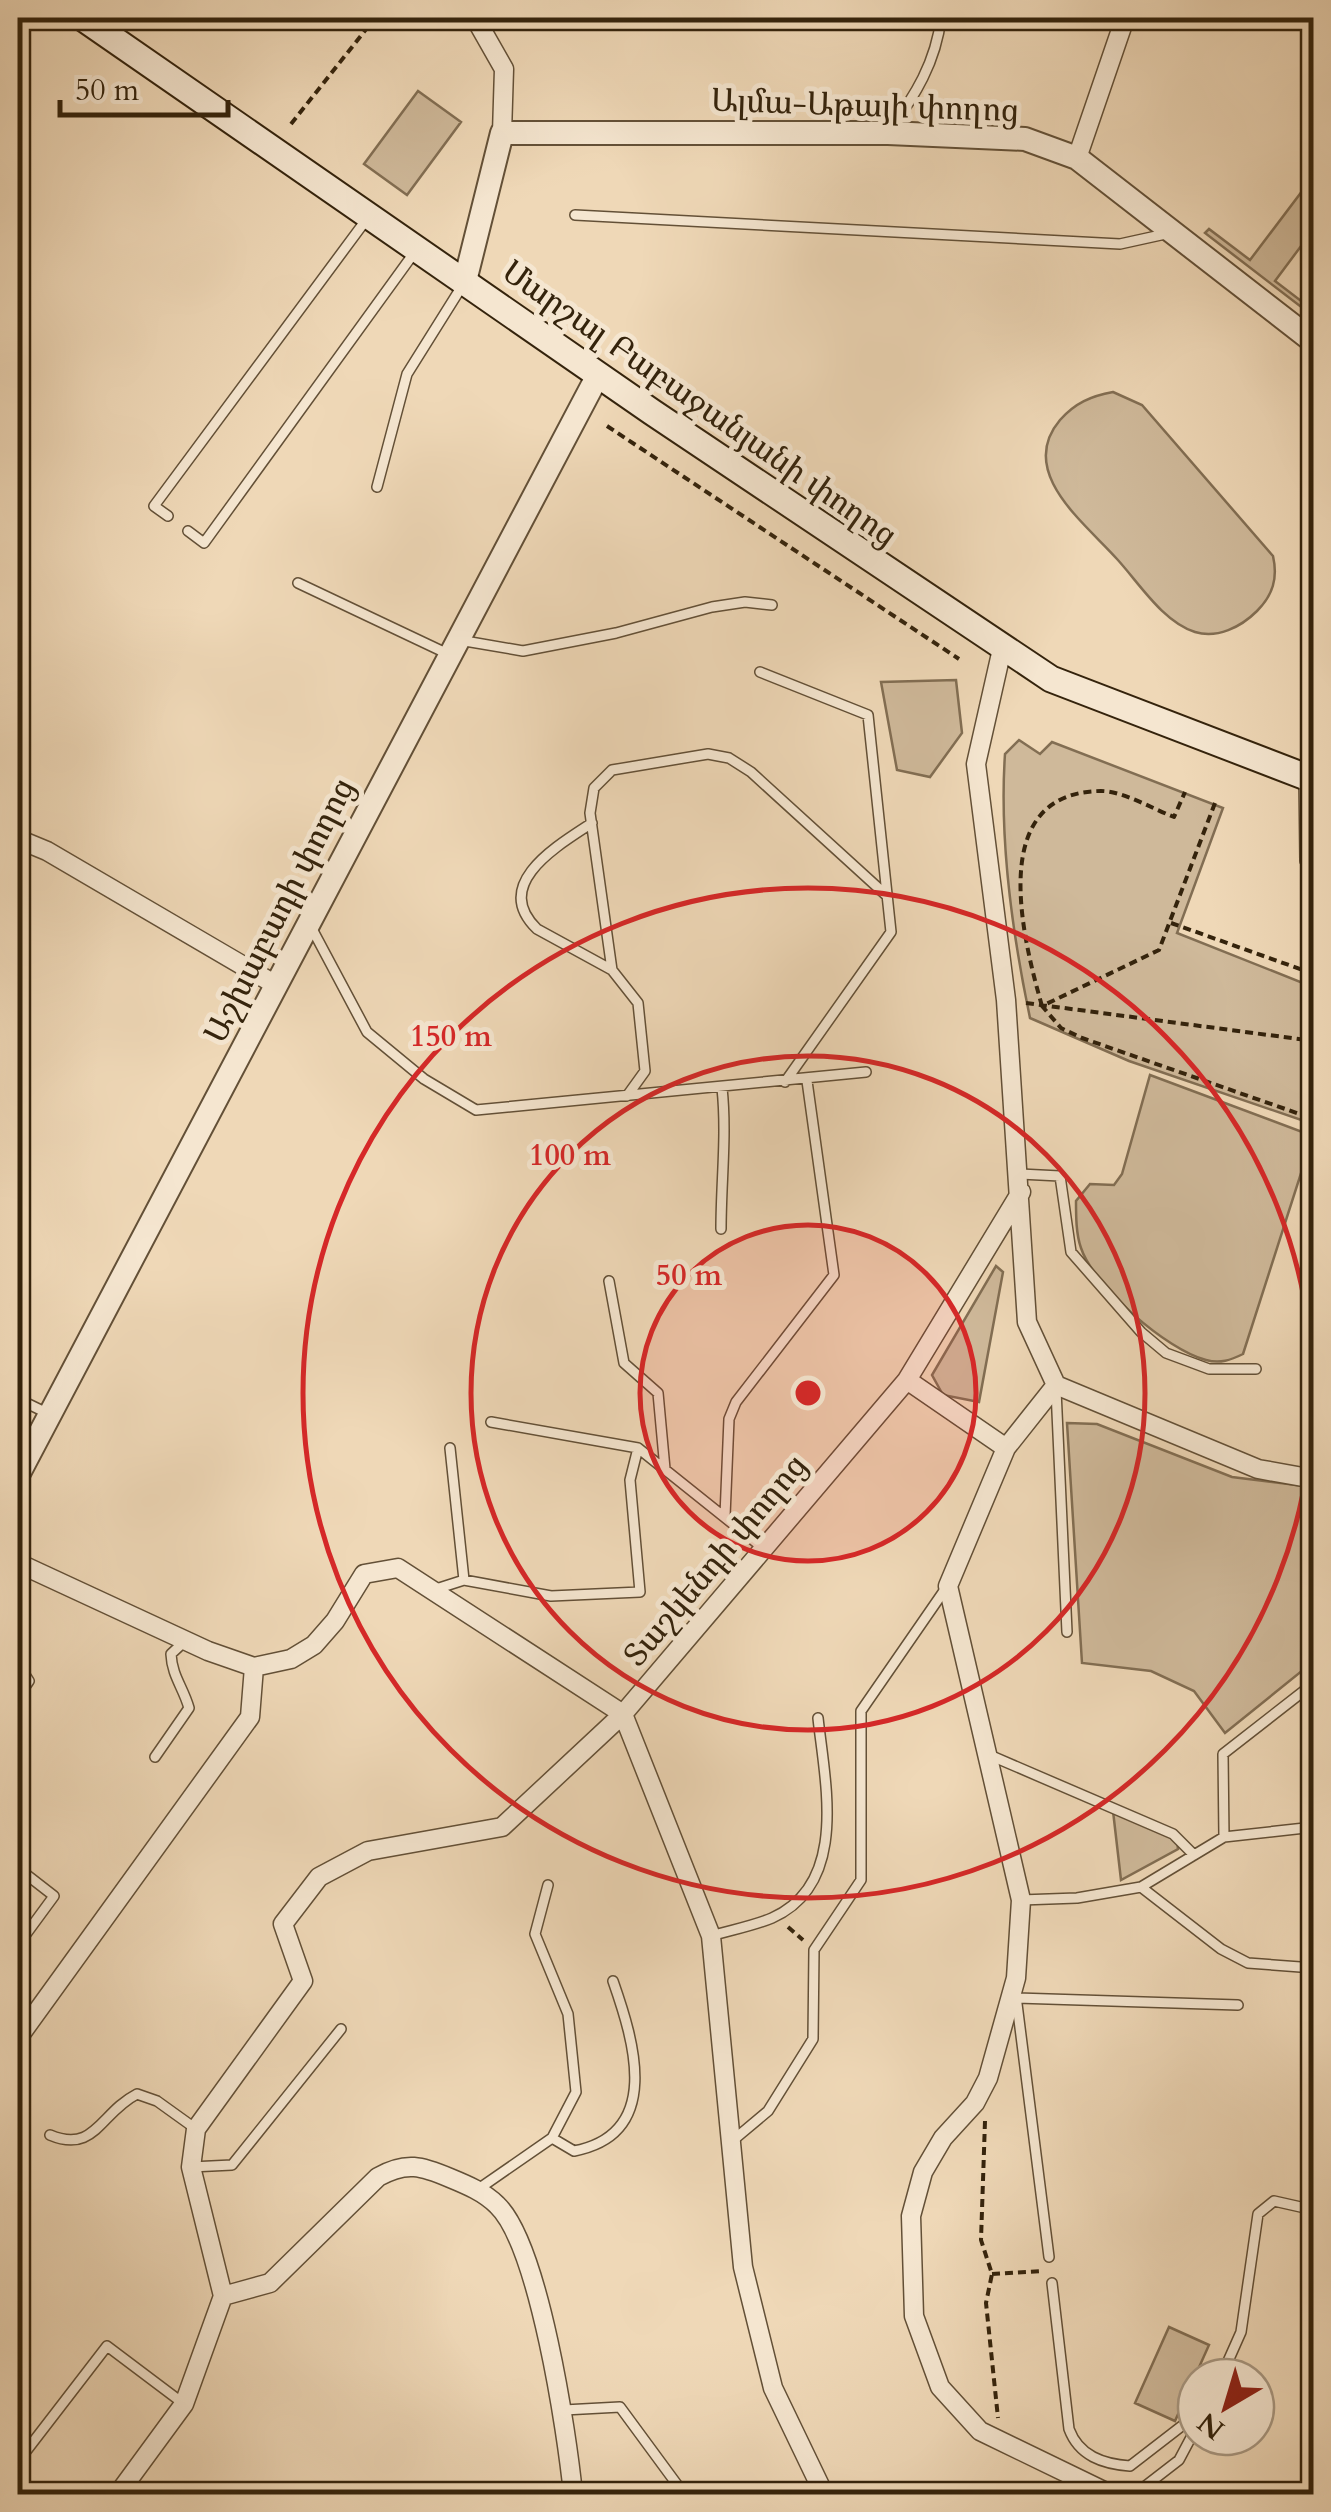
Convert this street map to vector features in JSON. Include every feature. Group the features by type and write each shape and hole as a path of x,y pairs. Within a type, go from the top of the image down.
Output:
{"main road":[{"name":"Մարշալ Բաբաջանյանի փողոց","path":"82,18 1002,649 1079,693 1309,778"}],"street":[{"path":"466,281 502,132 504,69 475,18"},
{"path":"1077,158 1126,18"},
{"name":"Ալմա-Աթայի փողոց","path":"502,132 888,134 1025,139 1077,158 1314,342"},
{"name":"Աշխաբադի փողոց","path":"18,1475 598,374"},
{"path":"1002,649 976,764 1006,1000 1027,1322 1056,1384 1258,1469 1314,1479"},
{"path":"18,839 47,851 276,985"},
{"name":"Տաշկենդի փողոց","path":"223,2296 191,2167 196,2129 304,1981 283,1924 319,1878 368,1851 502,1826 623,1714 907,1380 1020,1183"},
{"path":"907,1380 1006,1448"},
{"path":"1056,1384 1006,1448 948,1586 1021,1900 1016,1978 984,2086 923,2172 910,2216 914,2316 940,2387 980,2431 1110,2494"},
{"path":"18,1563 254,1668 291,1659 314,1645 335,1621 364,1574 398,1568 623,1714"},
{"path":"18,2038 250,1717 254,1668"},
{"name":"Տաշկենդի փողոց","path":"623,1714 712,1936 743,2267 773,2388 824,2494"},
{"path":"118,2494 184,2404 223,2296 270,2283 378,2176 397,2166 418,2164 476,2190 498,2205 513,2226 564,2410 573,2494"}],"lane":[{"path":"888,134 914,98 928,68 942,18"},
{"path":"168,516 154,506 371,214"},
{"path":"574,215 1120,244 1173,232"},
{"path":"188,531 204,543 418,248"},
{"path":"377,487 408,374 466,281"},
{"path":"298,583 452,647 522,651 616,633 712,608 745,602 772,605"},
{"path":"760,672 868,714 892,932 785,1082"},
{"path":"612,970 592,823 594,788 612,770 708,754 729,758 886,895"},
{"path":"1309,778 1305,861 1314,864"},
{"path":"592,823 532,868 521,893 527,920 537,930 612,970 638,1003 645,1071 627,1096"},
{"path":"308,922 367,1032 424,1079 476,1110 808,1081 866,1072"},
{"path":"725,1516 729,1420 736,1402 834,1274 808,1081"},
{"path":"721,1229 722,1166 727,1137 722,1088"},
{"path":"1020,1183 1060,1176 1070,1252 1111,1302 1166,1353 1209,1369 1256,1369"},
{"path":"609,1281 624,1363 658,1393 664,1469"},
{"path":"1056,1384 1067,1632"},
{"path":"18,1399 52,1415"},
{"path":"491,1422 638,1448 764,1550"},
{"path":"450,1448 464,1580"},
{"path":"433,1590 464,1580 551,1596 640,1592 630,1480 638,1448"},
{"path":"729,2143 768,2111 813,2038 814,1950 861,1880 861,1711 948,1586"},
{"path":"155,1757 189,1708 184,1690 172,1675 172,1654 186,1639"},
{"path":"18,1664 30,1681 18,1697"},
{"path":"1224,1837 1223,1754 1314,1683"},
{"path":"712,1936 776,1916 806,1889 827,1855 818,1718"},
{"path":"987,1754 1173,1834 1194,1855"},
{"path":"1021,1900 1077,1898 1141,1886 1224,1837 1314,1826"},
{"path":"18,1868 54,1896 18,1946"},
{"path":"476,2190 552,2138 576,2092 568,2014 535,1934 548,1885"},
{"path":"1141,1886 1221,1949 1248,1964 1314,1968"},
{"path":"1016,1978 1049,2257"},
{"path":"552,2138 574,2151 592,2148 612,2135 627,2118 634,2098 633,2051 614,1981"},
{"path":"1016,1998 1238,2004"},
{"path":"191,2167 232,2165 342,2030"},
{"path":"50,2135 71,2144 86,2139 116,2104 137,2094 157,2102 196,2129"},
{"path":"1230,2357 1241,2332 1258,2214 1274,2201 1314,2210"},
{"path":"1052,2282 1069,2429 1075,2446 1106,2464 1130,2466 1176,2431"},
{"path":"20,2459 108,2346 184,2404"},
{"path":"564,2410 620,2407 684,2494"},
{"path":"1135,2494 1181,2457"}],"path":[{"path":"291,124 375,18"},
{"path":"608,426 958,659"},
{"path":"1185,792 1174,817 1105,790 1053,802 1032,827 1019,875 1020,900 1042,1006 1062,1028 1082,1038 1314,1118"},
{"path":"1042,1006 1159,950 1215,804"},
{"path":"1171,923 1314,974"},
{"path":"1006,1000 1314,1041"},
{"path":"776,1916 814,1950"},
{"path":"984,2086 981,2240 992,2274 986,2304 999,2408 995,2440"},
{"path":"992,2274 1051,2270"}],"shaded area":[{"path":"418,91 461,122 407,195 364,164"},
{"path":"1309,182 1313,186 1313,230 1275,281 1313,310 1313,316 1205,233 1209,229 1250,260"},
{"path":"1113,392 1142,405 1273,556 1275,572 1267,599 1236,627 1203,634 1172,620 1073,513 1050,477 1046,459 1049,439 1060,420 1084,401"},
{"path":"956,680 962,733 930,777 897,770 881,682"},
{"path":"1019,740 1040,754 1052,742 1223,808 1177,933 1313,987 1309,1025 1314,1027 1313,1124 1129,1061 1030,1018 1013,920 1004,820 1005,754"},
{"path":"1150,1075 1313,1136 1243,1354 1230,1360 1216,1362 1190,1354 1153,1330 1101,1281 1079,1243 1076,1201 1090,1184 1114,1185 1122,1174"},
{"path":"996,1266 1003,1272 979,1402 943,1395 932,1375"},
{"path":"1067,1423 1097,1424 1232,1477 1313,1487 1313,1662 1225,1733 1194,1691 1151,1671 1082,1663"},
{"path":"1113,1811 1177,1840 1178,1849 1121,1880"},
{"path":"1169,2327 1209,2345 1204,2357 1176,2357 1175,2421 1135,2403"}]}
